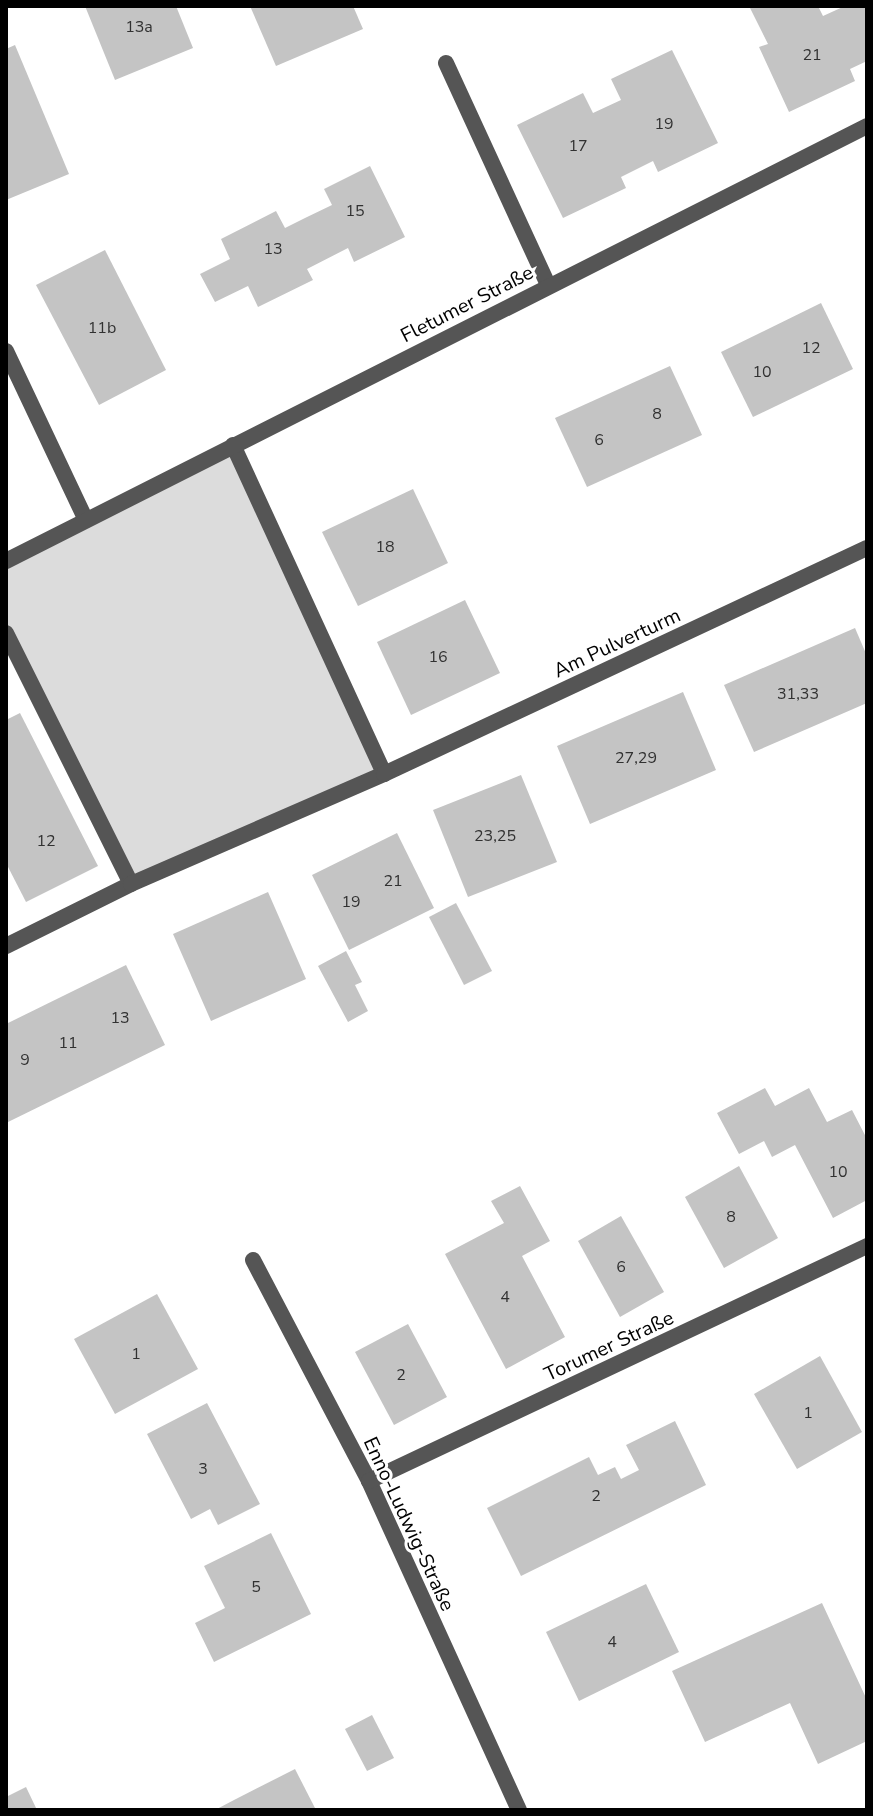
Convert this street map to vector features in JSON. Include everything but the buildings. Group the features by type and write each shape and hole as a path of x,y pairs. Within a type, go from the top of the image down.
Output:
{"street":[{"path":"446,63 548,285"},
{"name":"Fletumer Straße","path":"6,561 867,126"},
{"path":"6,351 86,520"},
{"path":"233,445 384,774"},
{"name":"Am Pulverturm","path":"6,946 131,884 384,774 867,548"},
{"path":"6,633 131,884"},
{"name":"Torumer Straße","path":"369,1481 867,1246"},
{"name":"Enno-Ludwig-Straße","path":"253,1260 369,1481 519,1810"}],"shaded area":[{"path":"233,445 384,774 131,884 6,633 6,561"}]}
